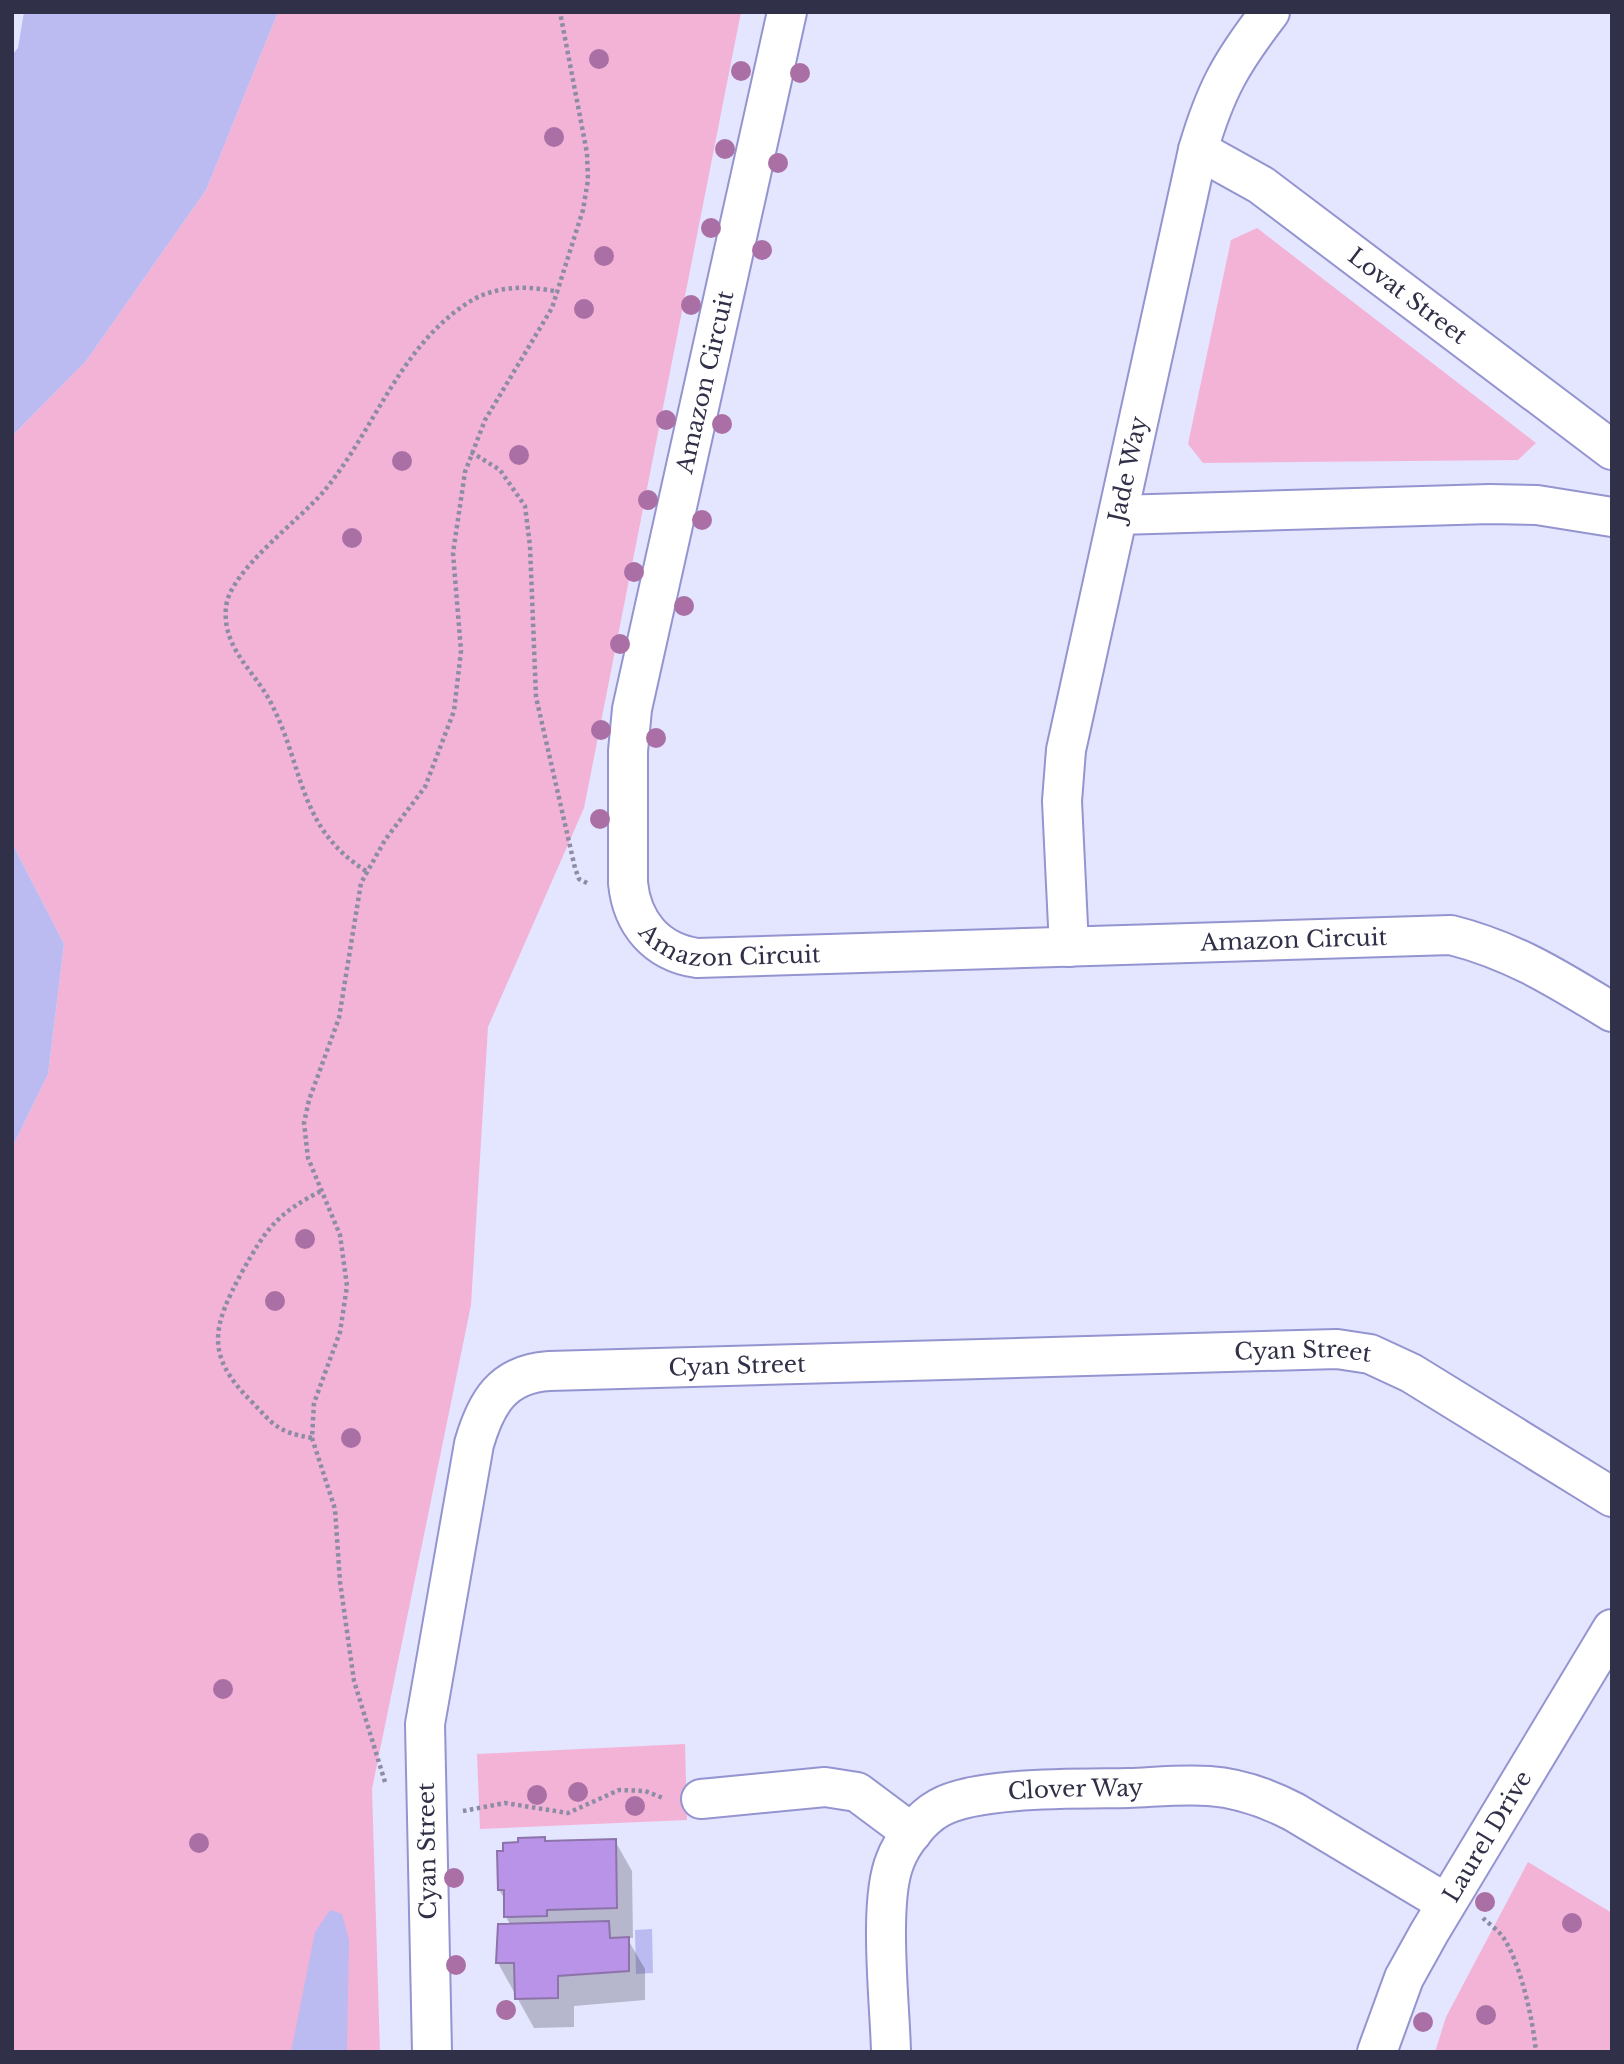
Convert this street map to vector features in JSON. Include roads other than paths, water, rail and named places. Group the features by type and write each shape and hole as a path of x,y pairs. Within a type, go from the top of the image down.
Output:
{"street":[{"name":"Amazon Circuit","path":"786,12 632,709 628,751 630,905 638,920 664,946 680,955 697,958 1451,935 1490,945 1526,960 1612,1012"},
{"name":"Jade Way","path":"1069,947 1063,773 1118,516 1198,150 1212,100 1232,63 1270,12"},
{"name":"Lovat Street","path":"1198,150 1261,185 1612,450"},
{"path":"1118,516 1490,504 1537,505 1612,517"},
{"name":"Cyan Street","path":"432,2052 425,1724 474,1444 489,1402 515,1378 532,1372 562,1370 1337,1349 1370,1354 1411,1373 1612,1497"},
{"name":"Laurel Drive","path":"1377,2052 1404,1978 1446,1903 1612,1629"},
{"name":"Clover Way","path":"891,2052 887,1902 895,1860 912,1833 939,1808 978,1797 1017,1792 1208,1785 1239,1790 1271,1800 1446,1903"},
{"path":"701,1799 825,1787 857,1791 912,1833"}],"water":[{"path":"24,12 278,12 206,190 86,361 12,436 12,55 18,48"},
{"path":"12,843 64,944 48,1074 12,1148"},
{"path":"330,1910 342,1914 349,1940 347,2052 291,2052 315,1932"},
{"path":"652,1929 653,1973 636,1974 635,1930"}]}
